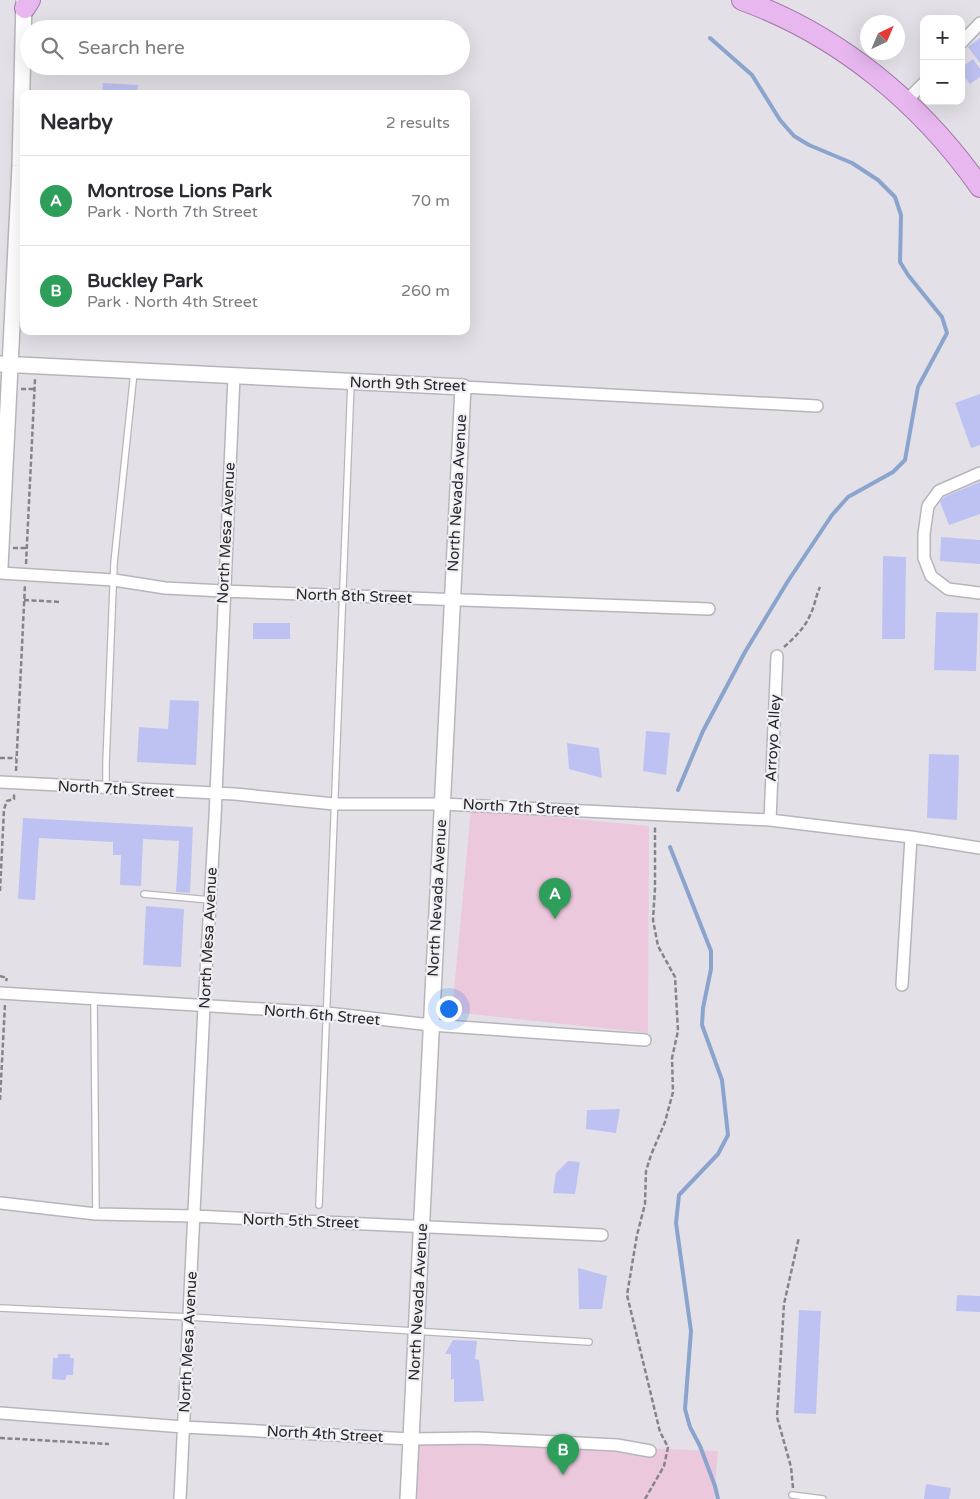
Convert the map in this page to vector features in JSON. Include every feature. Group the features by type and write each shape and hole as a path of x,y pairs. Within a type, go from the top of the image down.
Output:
{"highway":[{"path":"742,0 787,19 820,36 878,76 906,101 946,144 980,188"}],"street":[{"path":"25,20 26,3"},
{"path":"965,39 980,23"},
{"path":"23,75 23,90"},
{"path":"906,101 920,86"},
{"path":"0,567 5,364 20,166"},
{"name":"North 9th Street","path":"5,364 463,386 817,406"},
{"name":"North Mesa Avenue","path":"180,1499 234,376"},
{"name":"North Nevada Avenue","path":"408,1499 463,386"},
{"path":"980,473 939,490 928,506 924,534 924,558 931,576 948,590 980,593"},
{"name":"North 8th Street","path":"0,573 114,580 165,588 224,591 709,608"},
{"name":"Arroyo Alley","path":"770,820 777,656"},
{"name":"North 7th Street","path":"0,782 215,794 334,804 442,804 770,820 911,837 980,848"},
{"path":"902,985 911,837"},
{"name":"North 6th Street","path":"3,993 204,1007 326,1013 431,1025 645,1040"},
{"name":"North 5th Street","path":"0,1203 96,1214 194,1216 602,1235"},
{"name":"North 4th Street","path":"0,1413 184,1427 411,1439 477,1438 617,1445 650,1451"}],"lane":[{"path":"106,788 114,580 134,370"},
{"path":"319,1205 351,382"},
{"path":"144,894 210,900"},
{"path":"94,999 96,1214"},
{"path":"0,1308 589,1342"},
{"path":"792,1495 824,1499"}],"path":[{"path":"0,891 4,809 7,801 14,799 36,365"},
{"path":"777,656 804,627 812,612 820,587"},
{"path":"24,600 61,602"},
{"path":"0,758 16,758"},
{"path":"645,1499 664,1466 668,1447 660,1432 626,1295 645,1204 646,1172 665,1122 673,1092 672,1058 678,1031 675,977 658,946 653,920 655,814"},
{"path":"0,976 7,978 3,993 0,1100"},
{"path":"792,1495 791,1467 777,1417 784,1304 800,1237"},
{"path":"0,1438 108,1444"}],"shaded area":[{"path":"471,809 649,826 648,1033 452,1012"},
{"path":"411,1439 718,1451 714,1499 408,1499"}],"building":[{"path":"980,38 980,63 968,47"},
{"path":"973,59 980,69 980,77 970,84 965,77 965,65"},
{"path":"103,83 138,85 137,90 102,90"},
{"path":"980,394 980,445 971,448 955,403"},
{"path":"980,482 980,514 949,525 940,502 944,497"},
{"path":"941,537 980,540 980,564 940,561"},
{"path":"883,556 906,557 905,639 882,639"},
{"path":"936,612 978,613 976,671 934,670"},
{"path":"253,623 290,623 290,639 253,639"},
{"path":"170,700 199,701 196,765 137,762 139,727 168,729"},
{"path":"646,731 670,733 666,775 643,771"},
{"path":"567,743 599,748 602,778 569,769"},
{"path":"929,754 959,755 957,820 927,818"},
{"path":"23,818 193,827 190,893 176,892 179,841 143,839 141,886 120,885 121,855 113,855 113,842 39,838 35,900 18,899"},
{"path":"146,906 184,909 181,967 143,965"},
{"path":"620,1109 616,1133 586,1129 587,1110"},
{"path":"568,1161 580,1162 575,1194 553,1193 556,1173"},
{"path":"578,1268 607,1276 602,1309 579,1309"},
{"path":"957,1295 980,1296 980,1312 956,1311"},
{"path":"799,1310 821,1311 816,1414 794,1413"},
{"path":"453,1340 477,1341 475,1359 479,1360 484,1401 454,1402 454,1379 451,1379 451,1354 445,1354"},
{"path":"58,1354 70,1354 70,1358 74,1358 73,1375 67,1375 65,1380 52,1379 53,1358 58,1358"},
{"path":"926,1484 951,1488 949,1499 924,1499"}],"waterway":[{"path":"678,790 703,731 745,652 788,581 832,515 848,497 893,472 905,460 918,387 947,333 942,317 908,275 900,262 901,215 895,197 878,180 852,163 809,145 794,136 780,120 752,75 710,38"},
{"path":"670,847 711,951 711,969 703,1008 702,1025 722,1080 728,1135 718,1154 679,1195 676,1223 691,1331 685,1409 690,1427 700,1446 715,1486 718,1499"}],"place":[{"name":"Montrose Lions Park","path":"555,919"},
{"name":"Buckley Park","path":"563,1475"}]}
